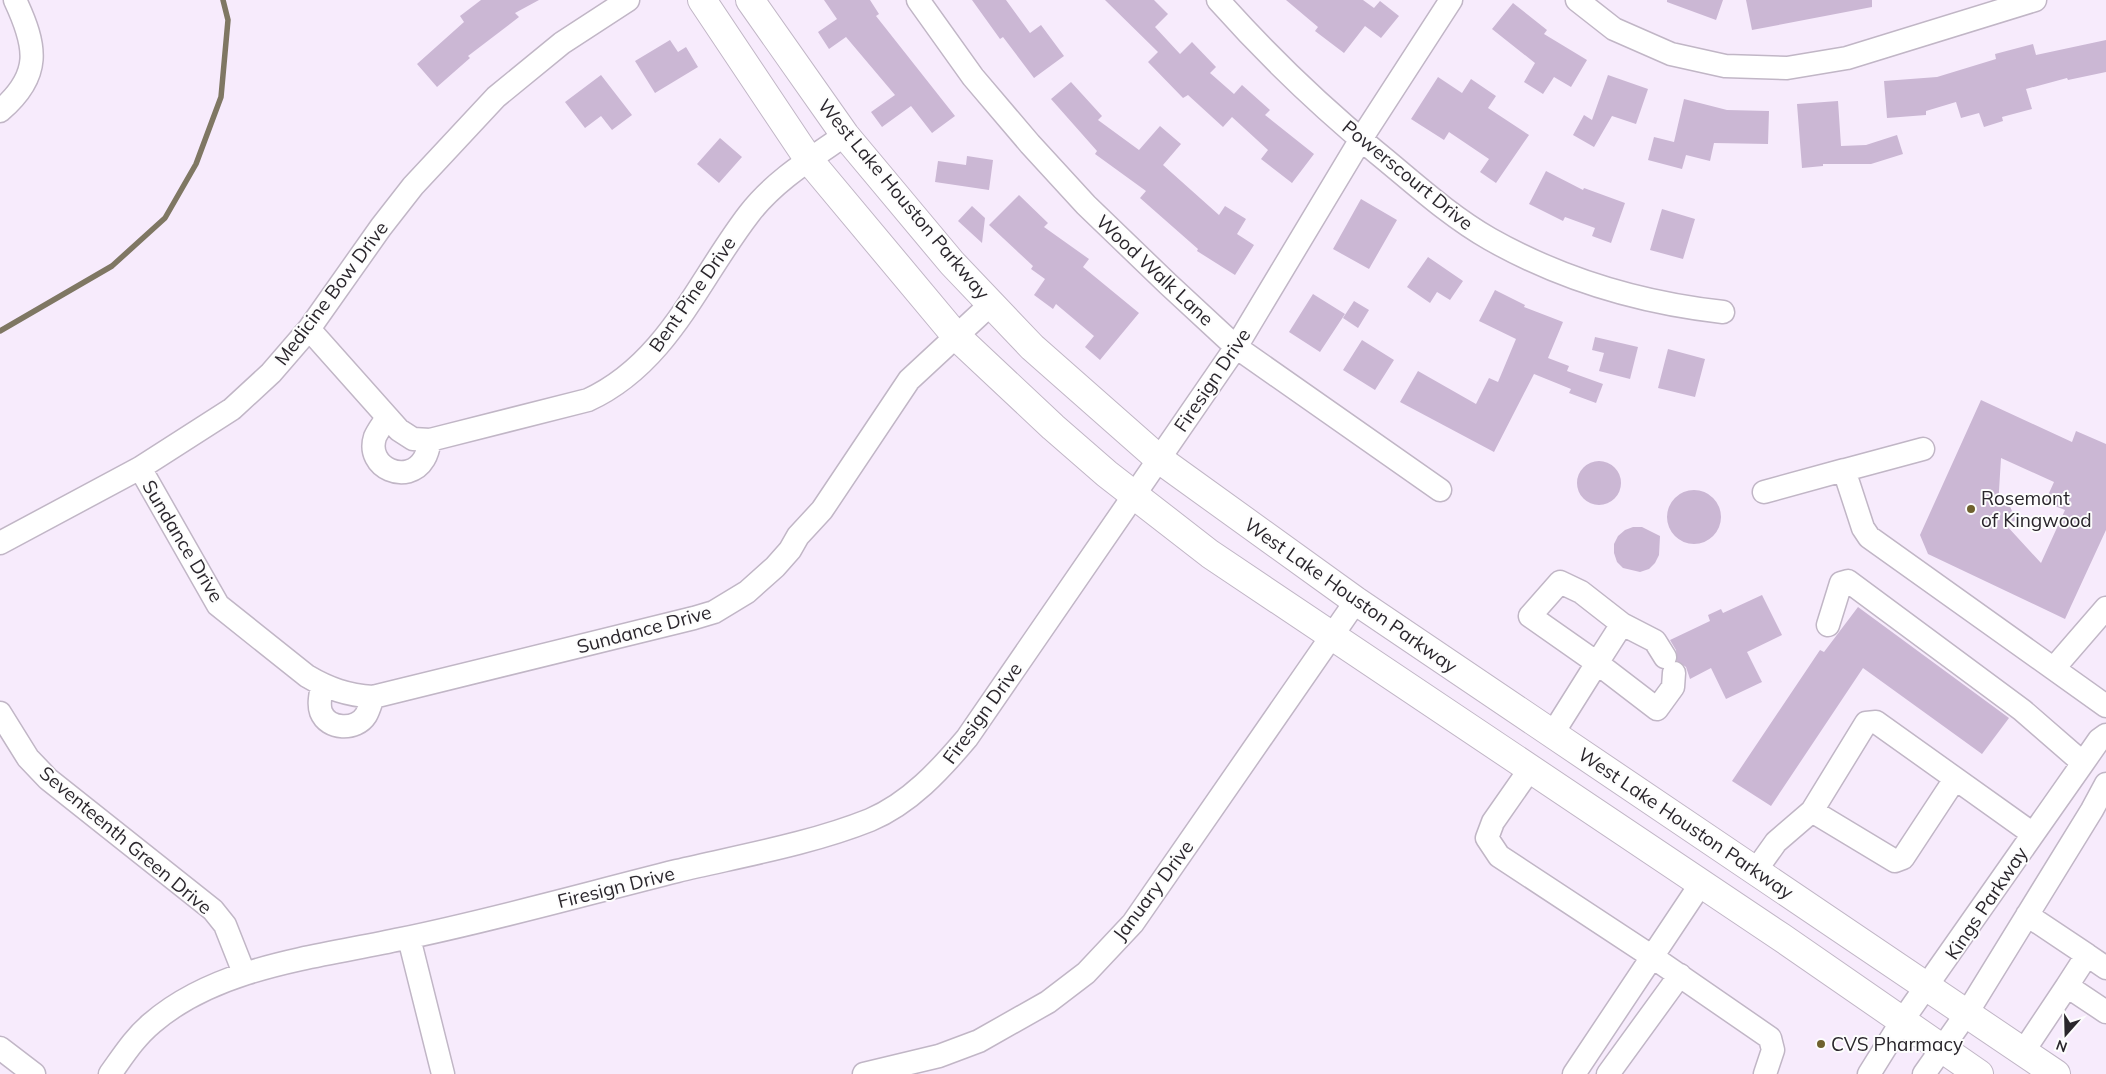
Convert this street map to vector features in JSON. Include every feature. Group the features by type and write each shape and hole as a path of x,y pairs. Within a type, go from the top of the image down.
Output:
{"main road":[{"path":"702,0 809,160 956,336 1054,428 1133,496 1210,554 1331,637 1530,769 1979,1074"},
{"name":"West Lake Houston Parkway","path":"750,0 845,135 952,263 1032,347 1159,459 1356,601 2056,1074"},
{"path":"1530,769 1554,733"}],"street":[{"path":"0,111 17,96 28,76 33,52 16,0"},
{"name":"Medicine Bow Drive","path":"0,542 140,468 232,409 272,373 309,329 381,227 413,186 496,97 562,43 628,0"},
{"name":"Wood Walk Lane","path":"918,0 973,77 1042,158 1086,205 1236,347 1440,490"},
{"name":"Powerscourt Drive","path":"1218,0 1294,80 1361,140 1443,207 1490,238 1542,265 1598,286 1692,309 1723,312"},
{"name":"Firesign Drive","path":"110,1074 134,1041 152,1022 187,998 244,972 408,938 801,841 870,819 904,801 941,768 967,738 1236,347 1361,140 1451,0"},
{"path":"1577,0 1614,29 1671,54 1725,66 1787,68 1847,58 2033,0"},
{"name":"Bent Pine Drive","path":"309,329 399,430 413,439 430,440 588,400 611,389 634,371 661,343 749,213 775,186 845,135"},
{"name":"Sundance Drive","path":"140,468 218,605 322,685 350,696 372,697 694,618 723,607 747,592 775,567 790,550 798,536 822,510 910,380 991,304"},
{"path":"387,417 375,437 374,448 375,457 382,466 391,471 410,471 424,459 430,440"},
{"path":"1764,492 1923,449"},
{"path":"1845,470 1862,528 1869,537 2106,706"},
{"path":"1828,625 1841,583 1848,581 2022,710 2083,763"},
{"path":"1560,582 1581,592 1622,624 1655,641 1669,665 1672,687 1657,709 1597,663 1530,616 1560,582"},
{"name":"January Drive","path":"864,1074 939,1056 979,1041 1027,1015 1086,973 1133,923 1356,601"},
{"path":"2054,668 2106,608"},
{"path":"1554,733 1622,624"},
{"path":"322,685 320,710 326,720 334,725 348,727 361,720 366,715 372,697"},
{"name":"Seventeenth Green Drive","path":"0,712 28,758 48,779 213,910 225,925 244,972"},
{"path":"1756,870 1776,842 1812,811 1866,723 1876,722 2033,834"},
{"name":"Kings Parkway","path":"1870,1074 1902,1020 2083,763 2106,735"},
{"path":"1530,769 1493,822 1488,838 1498,856 1680,975 1770,1038 1773,1050 1766,1074"},
{"path":"1812,811 1895,861 1904,858 1955,779"},
{"name":"Kings Parkway","path":"1924,1074 1967,1013 2092,810 2106,784"},
{"path":"1574,1074 1654,958 1700,885"},
{"path":"2027,915 2106,968"},
{"path":"408,938 443,1074"},
{"path":"2023,1052 2086,955"},
{"path":"1608,1074 1680,975"},
{"path":"2067,986 2106,1012"},
{"path":"0,1048 34,1074"}],"building":[{"path":"481,0 539,0 515,13 519,17 468,56 470,58 437,87 417,64 464,22 460,16"},
{"path":"824,0 870,0 879,14 876,16 955,116 932,133 911,106 882,127 871,112 895,95 846,37 829,49 818,32 837,19"},
{"path":"972,0 1006,0 1030,33 1041,25 1064,56 1034,78 1003,37 1000,39"},
{"path":"1105,0 1154,0 1168,14 1155,27 1180,54 1192,42 1216,67 1210,73 1234,94 1242,85 1270,110 1265,115 1314,154 1292,183 1261,159 1268,150 1232,117 1223,127 1188,95 1183,98 1148,62 1158,52"},
{"path":"1286,0 1363,0 1374,8 1380,1 1399,16 1381,38 1365,26 1344,53 1315,31 1318,27"},
{"path":"1667,0 1723,0 1716,20 1667,2"},
{"path":"1746,0 1872,0 1872,7 1752,30"},
{"path":"1513,3 1547,30 1544,34 1587,60 1571,87 1554,77 1543,94 1524,82 1535,63 1492,29"},
{"path":"670,40 678,52 686,47 698,67 655,93 635,61"},
{"path":"2106,40 2106,72 2068,80 2067,78 2026,89 2032,109 2002,117 2003,121 1984,127 1979,113 1961,118 1956,102 1926,111 1926,115 1887,118 1884,81 1937,77 1996,59 1995,54 2033,44 2036,55"},
{"path":"601,75 632,115 612,130 601,116 585,128 565,102"},
{"path":"1608,75 1648,89 1636,124 1612,116 1594,147 1573,135 1584,115 1592,120"},
{"path":"1438,77 1462,93 1471,79 1496,96 1488,108 1529,135 1496,183 1480,172 1489,159 1449,132 1444,140 1411,119"},
{"path":"1071,82 1102,116 1098,120 1139,150 1160,126 1181,144 1163,165 1219,215 1225,206 1246,219 1237,234 1254,245 1235,275 1197,251 1198,249 1140,198 1146,191 1095,154 1097,151 1051,99"},
{"path":"1684,99 1727,110 1769,111 1768,144 1714,143 1710,161 1686,155 1682,169 1648,160 1654,137 1674,142"},
{"path":"1838,101 1841,146 1866,145 1897,135 1903,154 1871,164 1823,164 1823,166 1802,168 1797,104"},
{"path":"720,138 742,157 719,183 697,164"},
{"path":"967,156 993,160 989,190 935,182 938,161 966,165"},
{"path":"1546,171 1583,190 1584,188 1625,203 1611,243 1592,236 1595,228 1565,217 1563,221 1529,204"},
{"path":"1019,195 1048,223 1044,227 1089,259 1083,267 1139,313 1100,360 1085,347 1094,336 1056,304 1053,309 1034,295 1045,279 1031,269 1033,266 989,225"},
{"path":"1361,199 1397,220 1369,269 1333,249"},
{"path":"972,206 985,218 982,243 958,221"},
{"path":"1662,209 1695,219 1683,259 1650,250"},
{"path":"1428,257 1463,281 1450,300 1437,292 1430,303 1407,287"},
{"path":"1495,290 1525,305 1524,307 1563,322 1548,358 1569,366 1567,371 1603,384 1596,403 1569,393 1571,389 1534,374 1494,452 1400,402 1418,371 1476,404 1489,378 1498,382 1516,339 1479,321"},
{"path":"1313,294 1345,314 1320,352 1289,332"},
{"path":"1354,301 1369,310 1358,328 1343,318"},
{"path":"1595,337 1638,347 1630,379 1599,371 1604,353 1592,350"},
{"path":"1362,340 1394,360 1375,390 1343,370"},
{"path":"1668,349 1705,359 1695,397 1658,388"},
{"name":"Rosemont of Kingwood","path":"1981,400 2072,442 2076,431 2106,444 2106,530 2065,619 1928,554 1920,535","holes":["2001,458 2054,482 2045,502 2065,510 2041,563 2006,525 2016,520 2008,502 1998,507"]},
{"path":"1603,461 1615,467 1620,474 1620,492 1615,499 1608,504 1595,505 1587,502 1580,495 1577,479 1580,471 1587,464"},
{"path":"1689,490 1699,490 1709,494 1717,502 1721,517 1717,532 1709,540 1699,544 1689,544 1679,540 1671,532 1667,522 1667,512 1671,502 1679,494"},
{"path":"1633,527 1642,527 1660,536 1659,555 1655,563 1649,569 1640,572 1623,568 1617,562 1614,553 1614,544 1618,536 1625,530"},
{"path":"1762,595 1782,635 1747,652 1762,682 1726,699 1711,668 1690,679 1686,667 1677,661 1676,650 1670,640 1710,621 1708,615 1721,609 1723,613"},
{"path":"1858,607 2009,718 1982,754 1863,668 1771,806 1732,781 1820,650 1824,652"}],"waterway":[{"path":"0,331 112,266 165,218 196,164 221,97 228,20 223,0"}],"place":[{"name":"Rosemont of Kingwood","path":"1971,509"},
{"name":"CVS Pharmacy","path":"1821,1044"}]}
